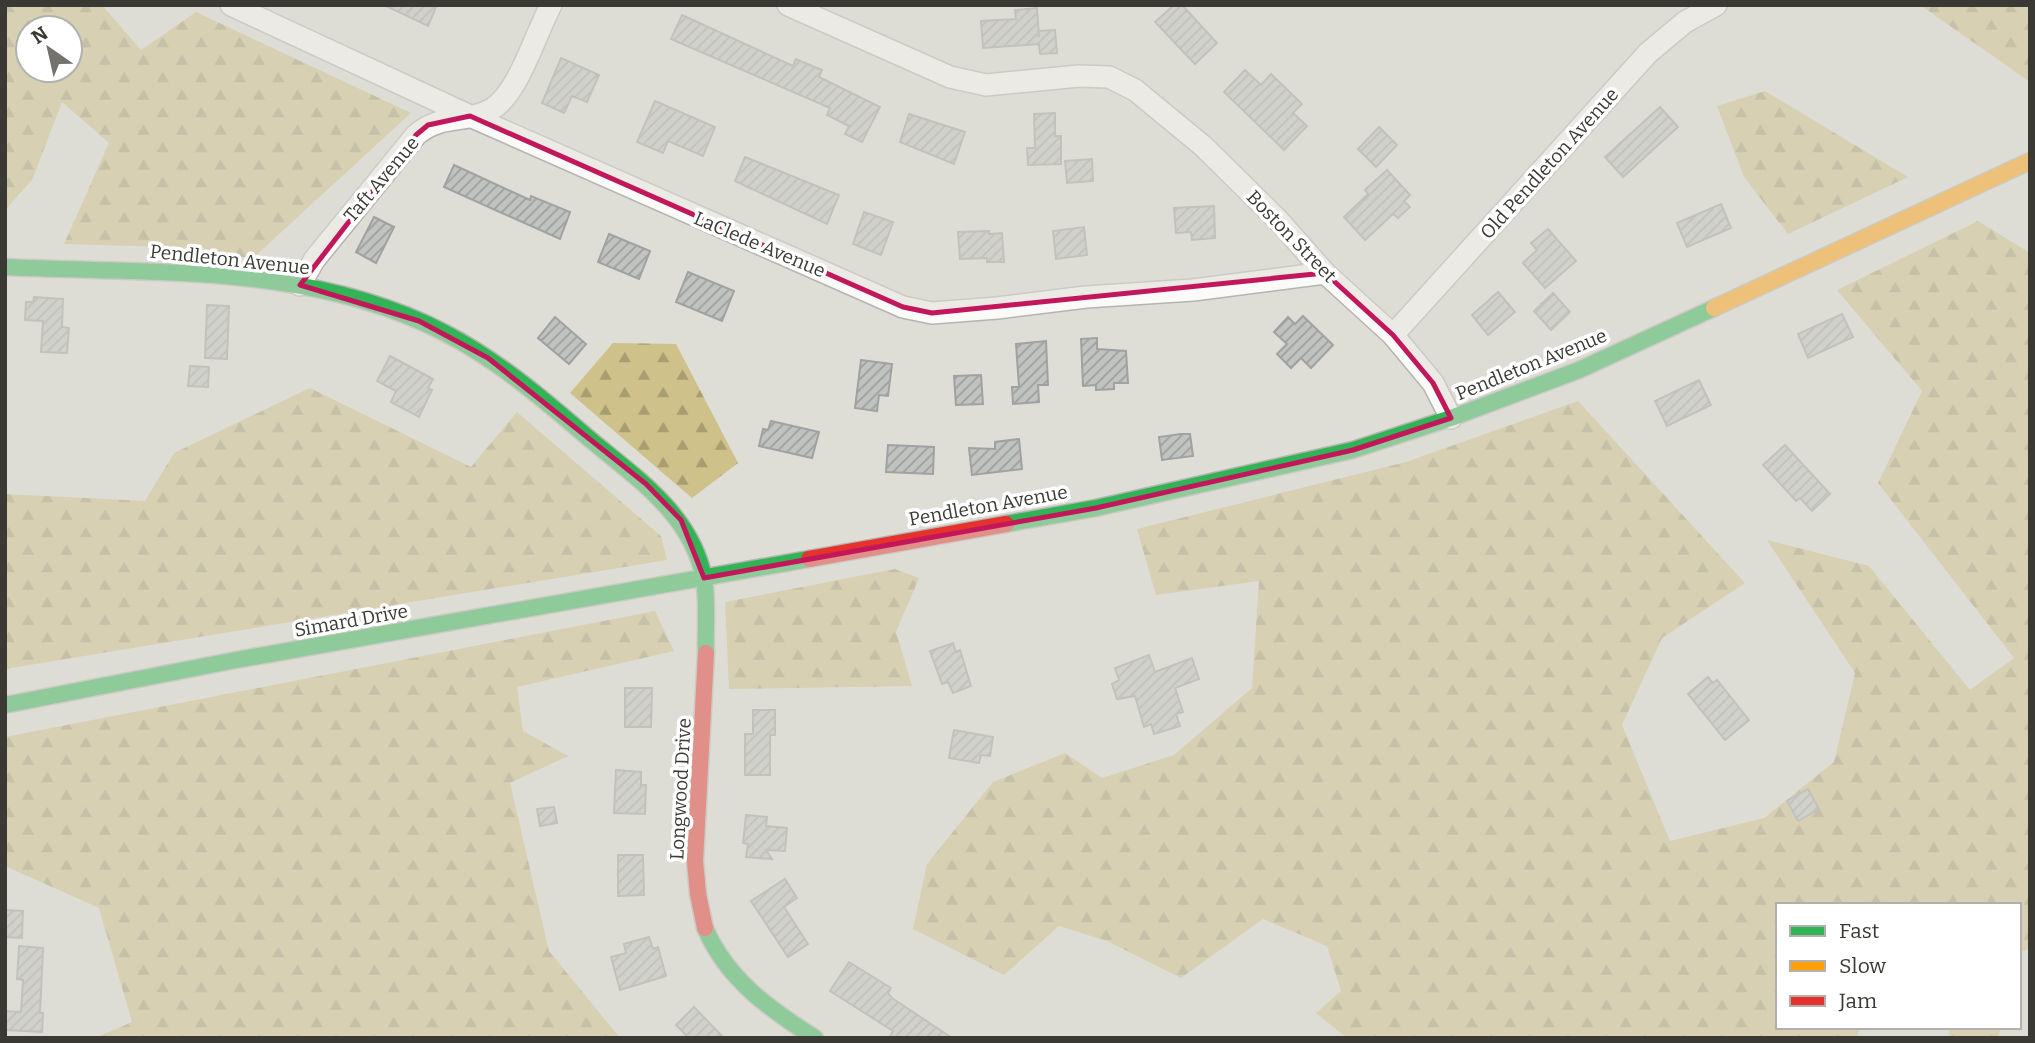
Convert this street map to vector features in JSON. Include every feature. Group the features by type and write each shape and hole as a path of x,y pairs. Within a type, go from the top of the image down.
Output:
{"street":[{"name":"LaClede Avenue","path":"231,5 470,116 903,307 932,313 1192,290 1325,273"},
{"name":"Taft Avenue","path":"300,285 314,260 416,135 428,125 492,109 510,90 551,5"},
{"name":"Boston Street","path":"788,5 950,77 986,85 1079,76 1109,77 1135,90 1203,146 1278,220 1325,273 1394,335 1433,383 1451,418"},
{"name":"Old Pendleton Avenue","path":"1394,335 1648,52 1685,22 1716,5"},
{"name":"Pendleton Avenue","path":"5,267 139,271 300,285 419,321 488,358 552,406 646,484 672,511 692,540 704,578 1108,505 1353,450 1451,418 1591,364 2030,161"},
{"name":"Simard Drive","path":"5,705 236,660 704,578"},
{"name":"Longwood Drive","path":"704,578 706,694 697,805 698,886 705,923 715,951 731,971 781,1017 815,1038"}],"highlighted area":[{"path":"470,116 903,307 932,313 1325,273 1393,335 1433,383 1451,418 1353,450 1096,508 704,578 681,520 646,484 488,358 419,321 300,285 416,135 428,125"}],"green space":[{"path":"5,5 102,5 141,50 196,12 411,113 252,259 202,248 64,244 109,143 62,102 32,180 5,210"},
{"path":"1920,5 2030,5 2030,82"},
{"path":"1765,91 1908,177 1788,234 1744,177 1717,106"},
{"path":"1978,221 2030,253 2030,948 2021,952 2021,903 1776,903 1776,1029 1859,1029 1857,1038 1347,1038 1316,1013 1341,991 1327,946 1263,919 1181,978 1107,941 1059,926 1004,975 913,929 927,864 993,782 1065,753 1102,778 1174,755 1252,688 1259,581 1156,595 1137,529 1406,462 1578,401 1745,583 1662,638 1622,725 1670,841 1764,818 1834,762 1855,673 1767,540 1869,566 1970,690 2014,658 1878,483 1922,391 1837,290"},
{"path":"613,343 676,344 738,463 692,498 570,393"},
{"path":"310,388 471,467 517,412 661,536 667,560 5,669 5,494 145,501 174,453"},
{"path":"895,569 919,578 896,632 912,686 729,689 725,602"},
{"path":"655,611 674,651 517,687 523,731 568,756 510,783 549,951 620,1038 95,1038 132,1022 99,908 5,866 5,737"},
{"path":"1948,1029 2000,1029 1998,1038 1950,1038"}],"building":[{"path":"384,5 437,5 428,26"},
{"path":"1174,5 1182,5 1217,43 1195,64 1155,22"},
{"path":"1037,8 1039,31 1055,30 1057,53 1040,54 1039,44 983,48 981,21 1016,19 1015,10"},
{"path":"682,15 793,66 796,59 822,70 819,77 880,107 862,142 845,134 849,126 827,115 830,108 671,39"},
{"path":"561,58 599,75 587,102 572,96 564,113 542,103"},
{"path":"1245,70 1261,85 1271,74 1302,104 1293,113 1307,126 1284,150 1224,92"},
{"path":"655,101 715,127 703,156 668,141 663,153 637,142"},
{"path":"1660,107 1678,127 1623,177 1605,157"},
{"path":"1055,113 1055,136 1061,136 1061,164 1028,165 1027,148 1035,148 1034,114"},
{"path":"909,114 965,132 954,164 900,142"},
{"path":"1379,127 1397,145 1376,167 1358,149"},
{"path":"745,157 839,195 827,224 735,181"},
{"path":"1092,159 1093,181 1067,183 1065,161"},
{"path":"454,165 530,200 531,196 570,212 560,239 444,187"},
{"path":"1387,170 1410,195 1404,201 1410,207 1398,218 1393,214 1365,240 1344,217 1368,194 1365,190"},
{"path":"1721,204 1731,228 1687,247 1677,223"},
{"path":"1214,206 1215,238 1192,240 1191,232 1176,233 1174,208"},
{"path":"864,212 893,222 881,255 853,244"},
{"path":"374,217 394,227 376,263 356,252"},
{"path":"1084,227 1087,255 1056,259 1053,231"},
{"path":"1548,229 1576,261 1545,288 1523,263 1537,250 1531,243"},
{"path":"989,231 989,234 1002,233 1004,262 987,262 987,258 960,259 958,232"},
{"path":"609,234 650,251 639,279 598,262"},
{"path":"688,272 734,291 722,321 676,302"},
{"path":"1498,292 1515,312 1488,335 1472,315"},
{"path":"1553,293 1570,312 1551,330 1534,311"},
{"path":"34,297 63,299 62,327 69,328 67,353 41,352 43,321 25,320 26,302 33,302"},
{"path":"207,305 229,306 227,359 205,358"},
{"path":"1842,314 1853,337 1808,358 1798,334"},
{"path":"1303,316 1333,345 1311,368 1301,358 1291,368 1277,354 1287,344 1274,332 1288,317 1295,324"},
{"path":"555,317 586,344 569,364 538,338"},
{"path":"1097,338 1097,349 1126,351 1128,383 1114,383 1114,389 1096,390 1096,385 1083,386 1081,339"},
{"path":"1046,341 1048,385 1038,385 1039,402 1013,404 1012,387 1019,387 1016,344"},
{"path":"390,356 433,379 428,388 432,390 419,417 391,402 396,391 377,381"},
{"path":"861,360 892,364 888,396 879,395 877,411 855,408"},
{"path":"190,366 209,367 208,387 188,386"},
{"path":"981,375 983,404 956,405 954,376"},
{"path":"1699,380 1711,405 1667,426 1655,401"},
{"path":"771,421 819,432 812,458 759,446 763,429 768,430"},
{"path":"1190,434 1193,456 1162,460 1159,437"},
{"path":"1019,439 1022,469 972,475 969,448 995,449 995,442"},
{"path":"888,445 934,447 933,474 886,472"},
{"path":"1785,445 1830,494 1812,511 1800,498 1796,501 1763,465"},
{"path":"953,643 956,652 960,650 971,686 953,693 948,682 942,684 930,651"},
{"path":"1149,655 1155,672 1192,658 1199,679 1175,688 1183,712 1176,714 1180,726 1154,734 1151,724 1144,727 1135,696 1117,699 1112,684 1119,680 1115,668"},
{"path":"1708,677 1713,683 1717,680 1749,720 1725,740 1688,694"},
{"path":"625,688 652,688 651,727 625,727"},
{"path":"753,710 775,710 775,735 770,735 770,775 745,775 745,734 753,734"},
{"path":"954,730 993,737 990,756 981,755 979,763 949,758"},
{"path":"616,770 641,772 641,785 646,785 645,814 614,813"},
{"path":"1808,789 1819,809 1798,821 1787,801"},
{"path":"554,807 557,823 540,826 537,809"},
{"path":"746,815 767,817 766,826 787,828 785,851 766,850 772,859 746,857 748,844 743,843"},
{"path":"618,855 643,855 644,895 618,896"},
{"path":"785,879 797,898 784,907 808,944 788,957 751,901"},
{"path":"5,910 23,911 22,938 5,937"},
{"path":"649,937 653,949 658,947 666,976 620,990 611,957 626,953 624,944"},
{"path":"19,946 43,948 40,1013 43,1013 42,1032 5,1030 5,1011 21,1012 23,980 17,979"},
{"path":"849,962 891,988 888,993 892,998 952,1038 889,1038 893,1031 830,991"},
{"path":"694,1007 724,1038 689,1038 676,1025"}],"traffic: fast":[{"path":"5,267 230,276 285,283 340,294 393,310 445,333 501,367 536,394 641,481 674,515 687,534 704,579 706,653"},
{"path":"1006,524 1096,508 1353,450 1451,418 1579,370 1714,308"},
{"path":"5,705 236,660 809,559"},
{"path":"705,928 714,946 737,978 766,1004 815,1038"}],"traffic: slow":[{"path":"1714,308 2030,161"}],"traffic: jam":[{"path":"809,559 1006,524"},
{"path":"705,928 695,861 706,653"}]}
